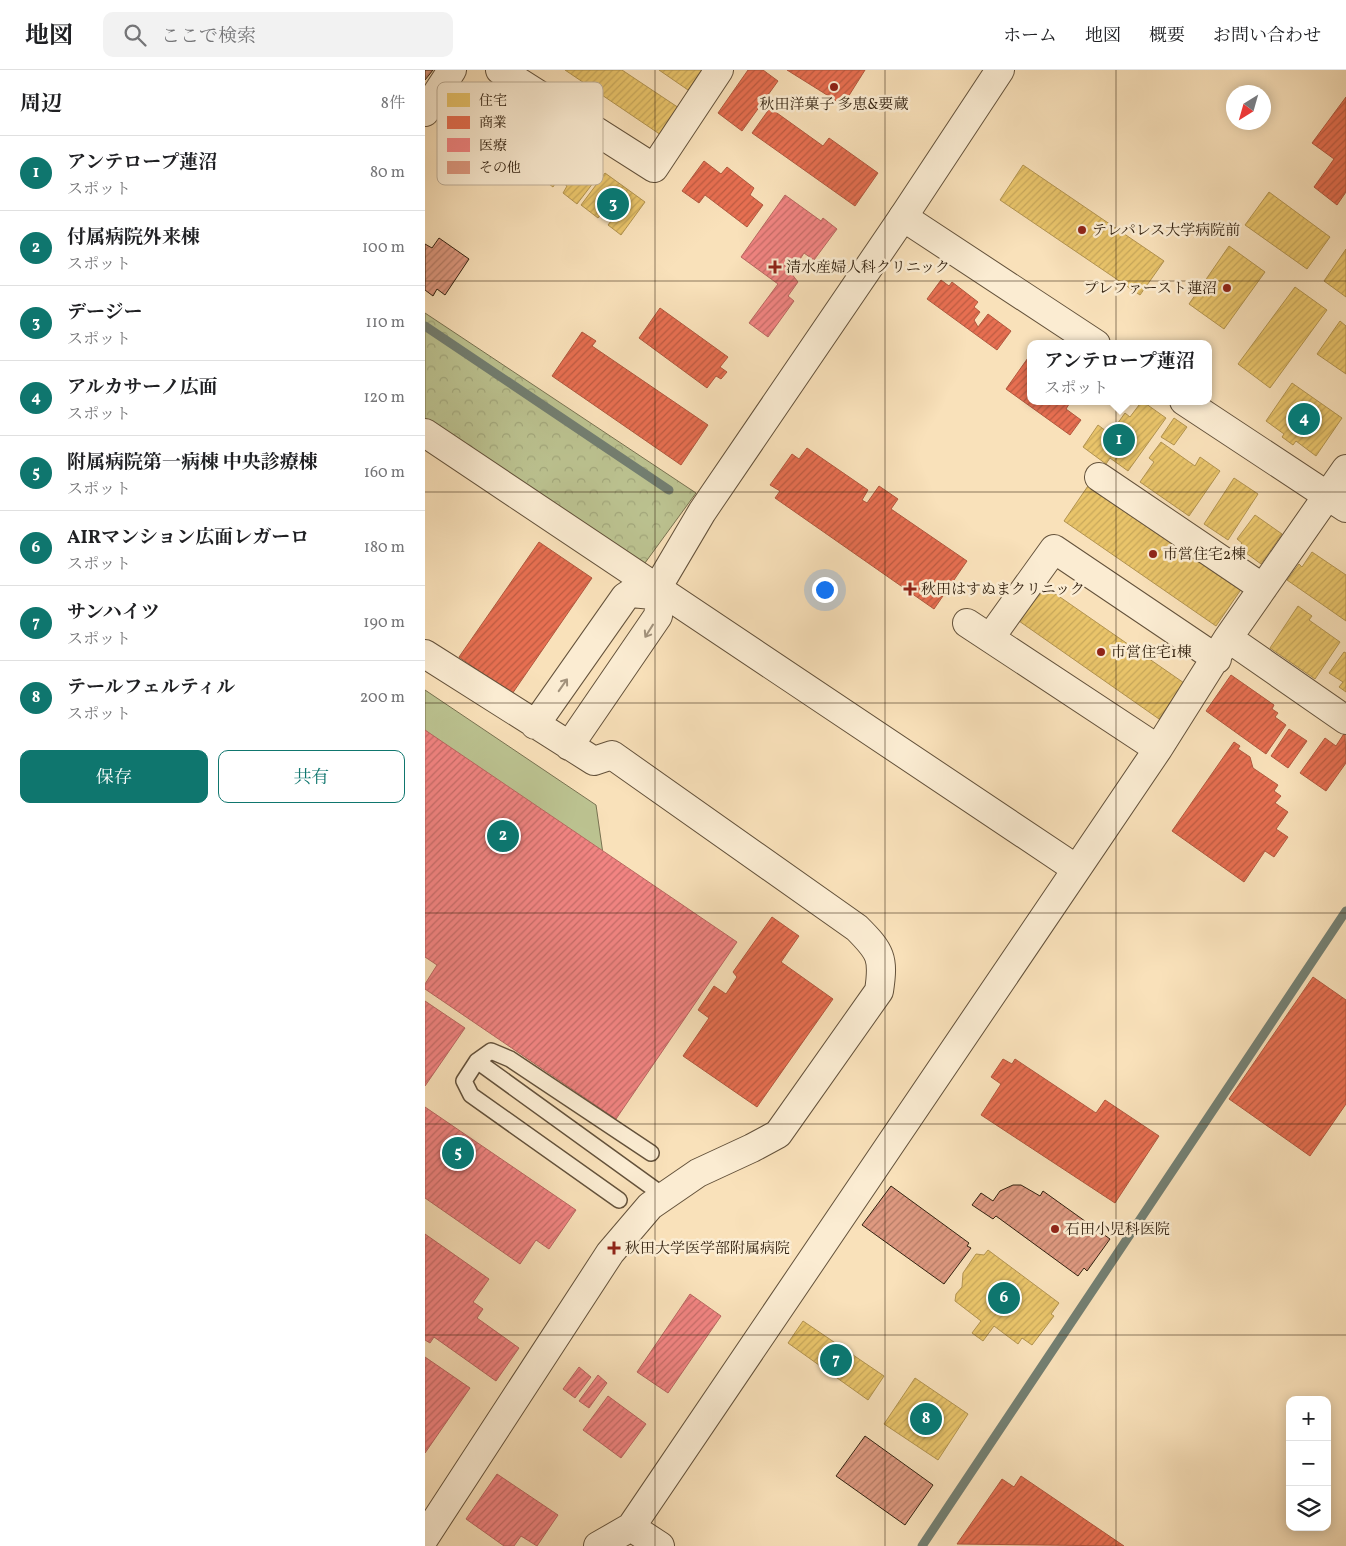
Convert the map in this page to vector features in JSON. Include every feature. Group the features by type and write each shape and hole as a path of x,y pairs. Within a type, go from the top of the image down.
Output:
{"street":[{"path":"444,82 452,70"},
{"path":"500,70 519,82"},
{"path":"603,136 654,168 719,70"},
{"path":"656,592 702,512 903,217 1000,70"},
{"path":"425,112 437,93"},
{"path":"903,217 1090,340"},
{"path":"1190,405 1337,502"},
{"path":"425,433 656,592 1075,868"},
{"path":"598,1546 631,1527 1075,868 1158,749 1263,588 1337,502 1346,469"},
{"path":"1099,477 1263,588"},
{"path":"990,638 1054,549 1346,720"},
{"path":"535,725 625,596 631,593 656,592"},
{"path":"569,746 658,616 660,602 656,592"},
{"path":"967,623 1158,749"},
{"path":"425,654 594,761 612,755 857,928 871,942 883,965 879,991 777,1134 698,1173 664,1196 650,1206 610,1253 425,1537"},
{"path":"631,1527 660,1546"}],"lane":[{"path":"619,1200 471,1095 464,1081 477,1061 491,1051 511,1059 651,1153"},
{"path":"477,1061 664,1196"}],"green space":[{"path":"425,313 696,493 642,567 425,425"},
{"path":"425,690 596,805 603,854 425,731"}],"building: 住宅":[{"path":"565,70 622,70 679,108 661,135 603,96 603,82 583,82"},
{"path":"659,70 702,70 688,90"},
{"name":"テレパレス大学病院前","path":"1023,165 1164,261 1140,295 1000,200"},
{"path":"605,173 645,202 621,235 608,225 614,217 604,210 598,218 581,205 596,185 603,185 603,176"},
{"path":"566,185 592,185 577,204 563,193 567,186"},
{"path":"1269,192 1330,237 1307,269 1245,225"},
{"name":"プレファースト蓮沼","path":"1229,246 1265,272 1224,329 1189,304"},
{"path":"1346,249 1346,297 1324,281"},
{"path":"1295,287 1327,310 1270,388 1238,364"},
{"path":"1340,321 1346,326 1346,374 1317,354"},
{"path":"1292,383 1342,418 1316,456 1296,441 1293,445 1282,437 1284,434 1266,421"},
{"path":"1139,405 1148,405 1166,418 1128,471 1110,458 1106,464 1083,447 1098,425 1110,434 1125,413 1130,417"},
{"path":"1174,418 1187,427 1174,445 1161,437"},
{"path":"1161,442 1195,466 1200,457 1220,471 1189,516 1140,482 1154,462 1149,458"},
{"path":"1234,478 1258,494 1228,540 1204,524"},
{"name":"市営住宅2棟","path":"1090,483 1242,588 1216,626 1064,521"},
{"path":"1255,515 1282,534 1261,564 1238,547 1242,543 1237,539"},
{"path":"1312,552 1346,575 1346,621 1287,580 1299,564 1302,567"},
{"name":"市営住宅1棟","path":"1044,586 1184,683 1159,719 1019,621"},
{"path":"1298,606 1312,616 1309,620 1340,642 1315,679 1270,648"},
{"path":"1344,652 1346,653 1346,692 1339,687 1343,682 1329,673"},
{"path":"988,1250 1059,1303 1051,1314 1054,1316 1032,1345 1022,1338 1018,1344 994,1326 983,1341 972,1333 981,1321 955,1301 956,1294 962,1287 963,1273 976,1254 984,1255"},
{"path":"803,1321 884,1376 868,1400 788,1343"},
{"path":"915,1378 968,1414 938,1460 884,1424"}],"building: 商業":[{"path":"748,70 763,70 778,81 742,131 718,113"},
{"name":"秋田洋菓子 多恵&要蔵","path":"787,70 865,70 843,105"},
{"path":"1346,97 1346,192 1337,205 1314,187 1334,159 1312,143"},
{"path":"770,108 823,146 829,138 878,173 855,206 752,133"},
{"path":"704,161 721,174 727,167 754,188 750,195 763,205 747,227 705,195 699,203 682,191"},
{"path":"941,280 949,286 952,282 978,302 974,307 980,312 974,320 978,327 988,314 1011,331 997,350 927,299"},
{"path":"660,308 728,357 720,367 727,372 721,379 716,376 707,388 639,338"},
{"path":"582,332 596,341 592,346 708,425 681,465 552,376"},
{"path":"1027,359 1027,404 1006,389"},
{"path":"1028,405 1068,405 1066,409 1081,420 1070,435"},
{"path":"807,448 868,490 862,500 867,503 879,486 898,499 891,509 967,561 934,609 775,498 780,491 770,485 792,454 799,459"},
{"path":"539,542 592,578 512,694 459,657"},
{"path":"1231,675 1274,705 1272,709 1278,713 1275,717 1286,725 1266,754 1206,711"},
{"path":"1289,729 1307,741 1288,768 1271,756"},
{"path":"1345,732 1346,763 1326,791 1300,773 1325,738 1336,746"},
{"path":"1234,742 1240,746 1238,749 1250,757 1253,768 1278,785 1274,791 1281,796 1275,803 1288,812 1276,829 1288,837 1274,857 1265,851 1244,882 1172,831"},
{"path":"772,917 799,936 781,962 833,999 757,1107 683,1056 709,1018 698,1010 714,986 726,994 737,977 733,972"},
{"path":"1313,977 1346,1000 1346,1104 1310,1156 1229,1099"},
{"path":"1003,1059 1012,1064 1015,1059 1096,1113 1105,1100 1159,1136 1115,1203 981,1115 1001,1084 991,1077"},
{"path":"1021,1476 1124,1546 957,1544 1002,1479 1014,1487"}],"building: 医療":[{"name":"清水産婦人科クリニック","path":"785,195 821,221 823,218 837,229 814,260 804,253 791,273 798,282 788,296 794,301 768,337 749,323 778,284 741,257"},
{"path":"425,730 737,942 616,1119 425,989 425,984 437,965 425,957"},
{"path":"425,1001 465,1028 425,1086"},
{"path":"425,1107 576,1210 549,1249 536,1240 520,1264 425,1198"},
{"path":"425,1234 489,1279 473,1302 483,1309 477,1318 519,1348 496,1381 434,1337 430,1343 425,1340"},
{"path":"690,1294 721,1316 668,1393 637,1372"},
{"path":"425,1357 470,1388 425,1453"},
{"path":"579,1367 591,1377 575,1398 563,1389"},
{"path":"598,1375 607,1383 589,1408 579,1401"},
{"path":"608,1396 646,1424 621,1458 583,1430"},
{"path":"497,1474 558,1515 537,1546 521,1536 514,1546 504,1546 466,1519"}],"building: その他":[{"path":"425,70 433,70 425,80"},
{"path":"439,238 469,259 445,295 437,289 433,296 425,290 425,244 432,248"},
{"name":"石田小児科医院","path":"1013,1185 1021,1185 1040,1196 1043,1191 1110,1239 1087,1271 1084,1268 1078,1276 996,1216 993,1219 972,1205 981,1193 993,1201 1000,1191"},
{"path":"891,1186 969,1243 967,1246 971,1248 944,1284 862,1225"},
{"path":"865,1436 933,1485 905,1525 836,1476"}],"waterway":[{"path":"425,326 669,490"},
{"path":"922,1546 1346,911"}],"place":[{"name":"秋田洋菓子 多恵&要蔵","path":"834,87"},
{"name":"デージー","path":"613,204"},
{"name":"テレパレス大学病院前","path":"1082,230"},
{"name":"清水産婦人科クリニック","path":"775,267"},
{"name":"プレファースト蓮沼","path":"1227,288"},
{"name":"アルカサーノ広面","path":"1304,419"},
{"name":"アンテロープ蓮沼","path":"1119,440"},
{"name":"市営住宅2棟","path":"1153,554"},
{"name":"秋田はすぬまクリニック","path":"910,589"},
{"name":"市営住宅1棟","path":"1101,652"},
{"name":"付属病院外来棟","path":"503,836"},
{"name":"附属病院第一病棟 中央診療棟","path":"458,1153"},
{"name":"石田小児科医院","path":"1055,1229"},
{"name":"秋田大学医学部附属病院","path":"614,1248"},
{"name":"AIRマンション広面レガーロ","path":"1004,1298"},
{"name":"サンハイツ","path":"836,1360"},
{"name":"テールフェルティル","path":"926,1419"}]}
